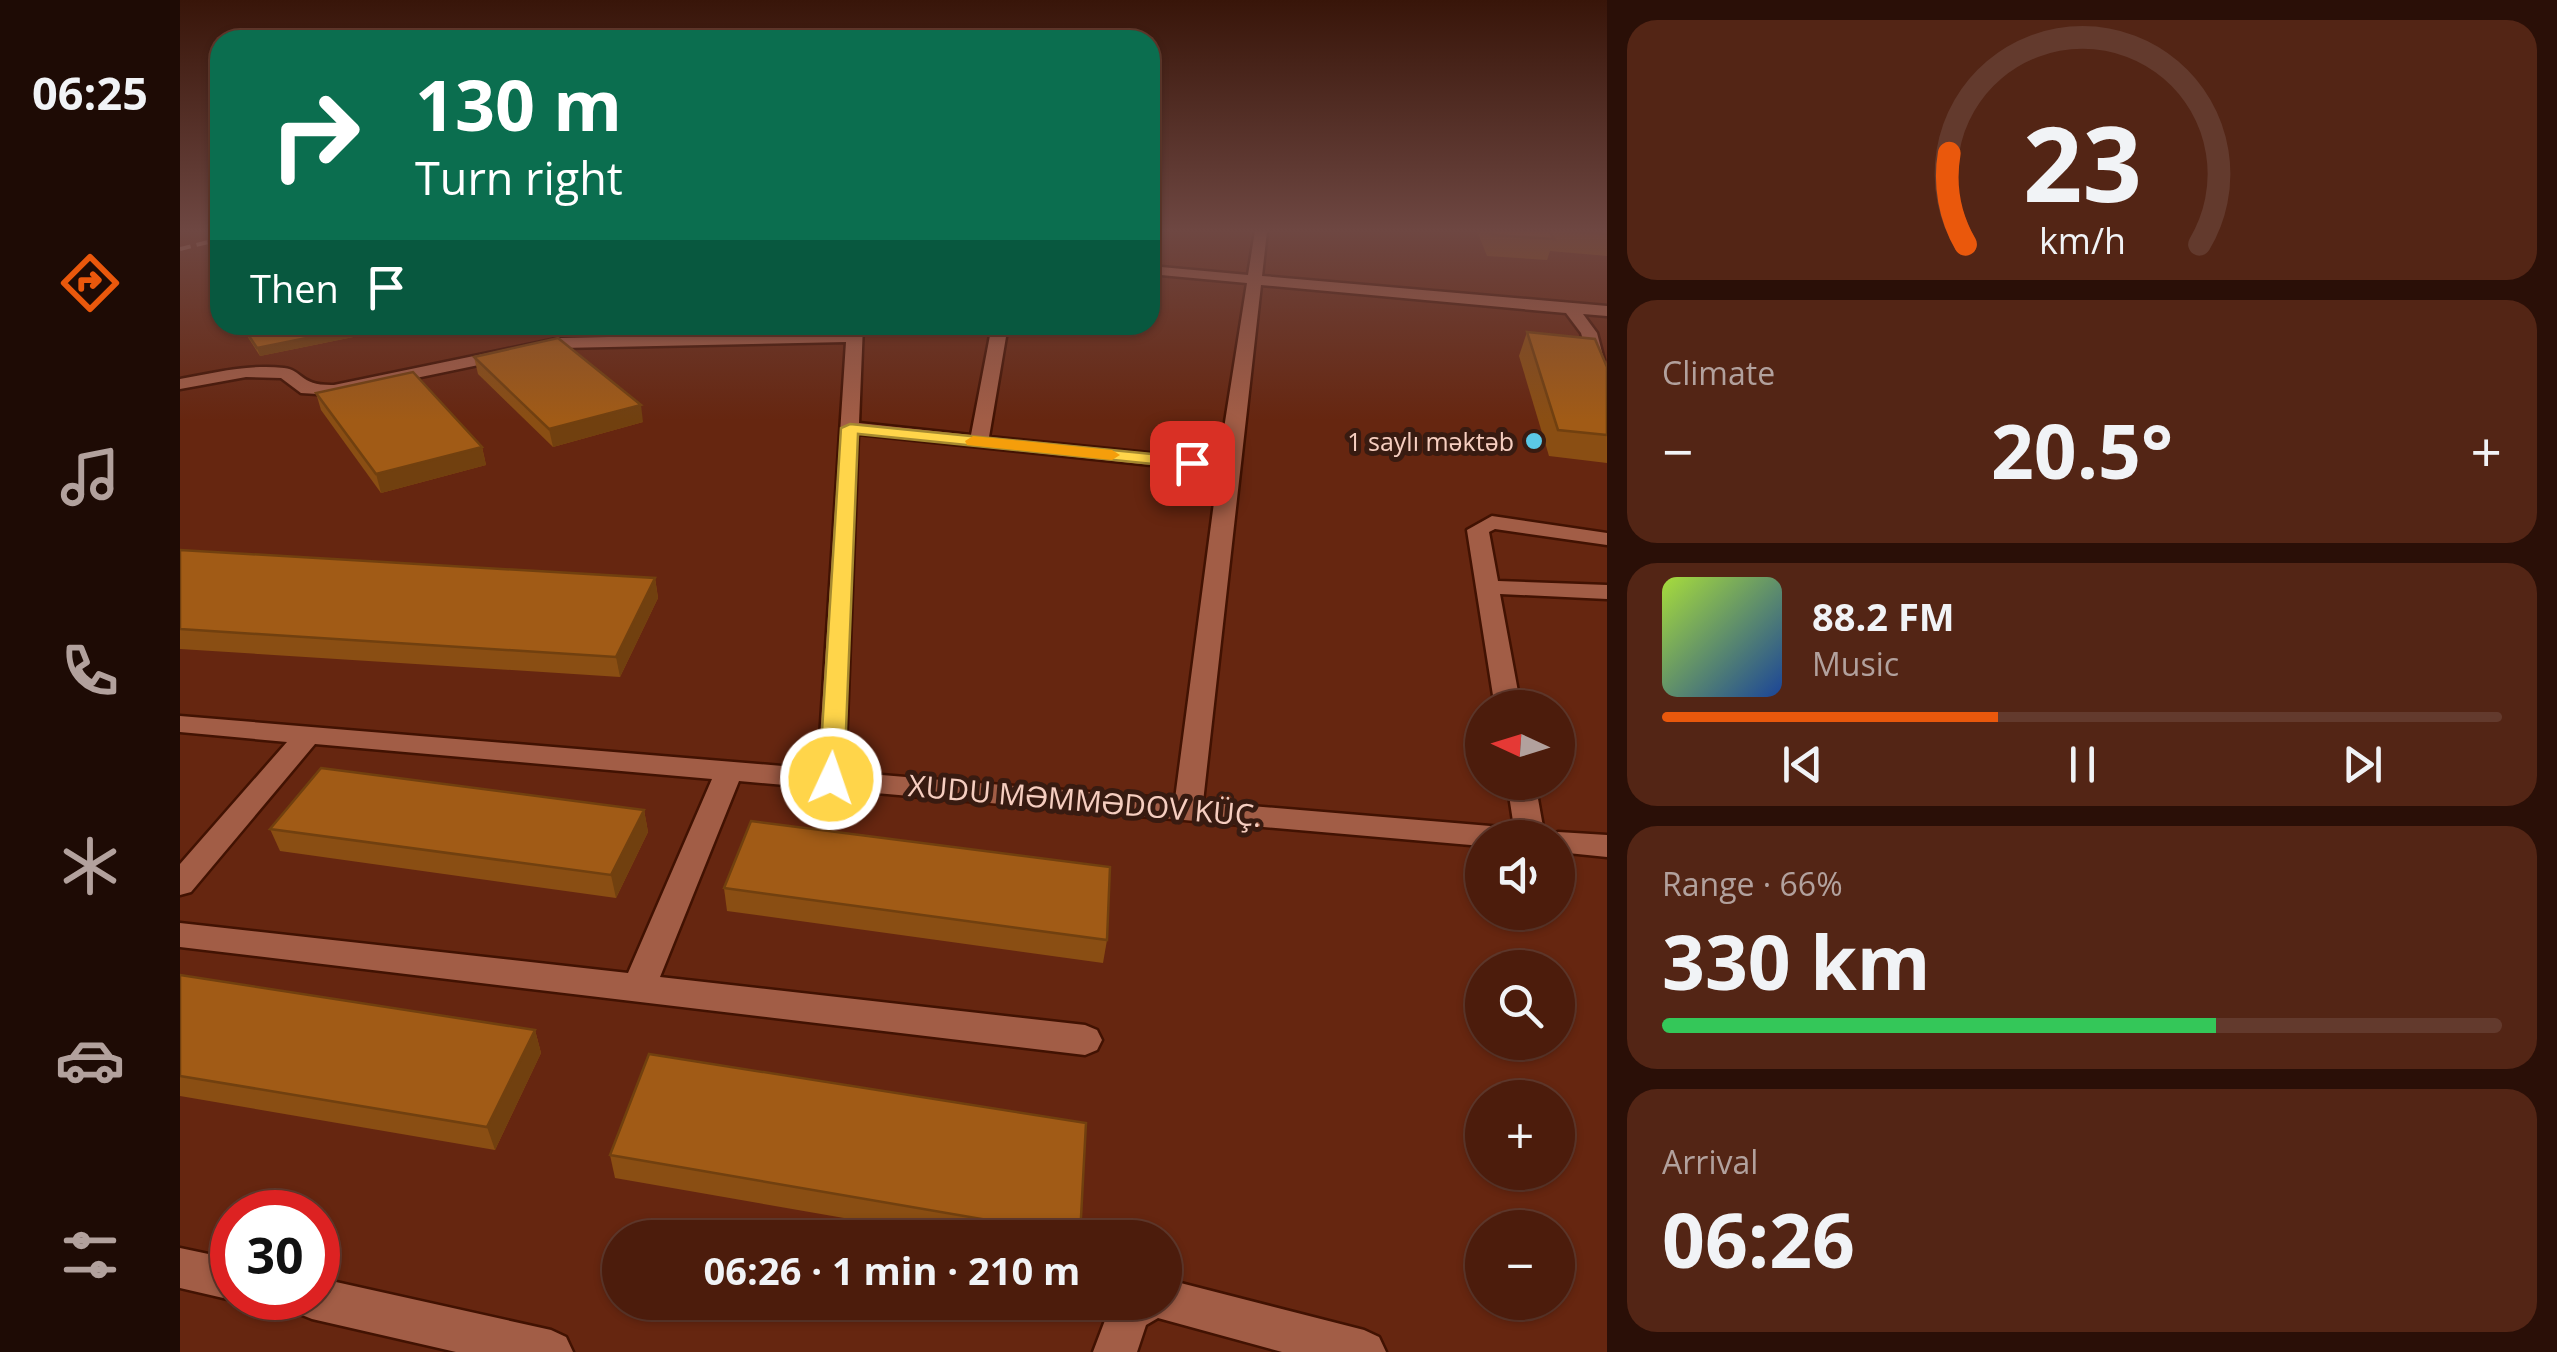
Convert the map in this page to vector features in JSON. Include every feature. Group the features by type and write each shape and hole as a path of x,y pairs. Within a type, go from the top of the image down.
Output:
{"street":[{"path":"1188,807 1250,294"},
{"path":"1407,294 1607,311"},
{"path":"1571,310 1589,333 1596,360"},
{"path":"180,384 269,370 286,373 296,387 307,391 334,390 561,342 748,335"},
{"path":"831,779 855,335"},
{"path":"980,442 998,335"},
{"path":"850,428 1228,466"},
{"path":"1505,690 1478,530 1492,522 1607,538"},
{"path":"1487,586 1607,592"},
{"name":"XUDU MƏMMƏDOV KÜÇ.","path":"180,724 1465,834"},
{"path":"180,884 308,734"},
{"path":"639,987 730,771"},
{"path":"1575,843 1607,846"},
{"path":"180,935 1085,1040"},
{"path":"180,1268 210,1275"},
{"path":"340,1304 552,1352"},
{"path":"1182,1304 1364,1352"},
{"path":"1115,1352 1127,1320"}],"building":[{"path":"1527,332 1595,339 1607,367 1607,435 1558,430"},
{"path":"249,335 321,335 257,348"},
{"path":"558,338 641,405 549,429 474,357"},
{"path":"413,372 482,447 376,474 316,393"},
{"path":"180,550 655,578 616,657 180,629"},
{"path":"321,768 644,810 611,875 270,829"},
{"path":"751,821 1110,867 1107,940 724,888"},
{"path":"180,975 535,1030 487,1127 180,1076"},
{"path":"649,1054 1086,1123 1081,1220 987,1220 610,1155"}],"slow traffic":[{"path":"973,441 1112,455"}],"place":[{"name":"1 saylı məktəb","path":"1534,441"}],"route":[{"path":"831,779 850,428 1192,463"}]}
